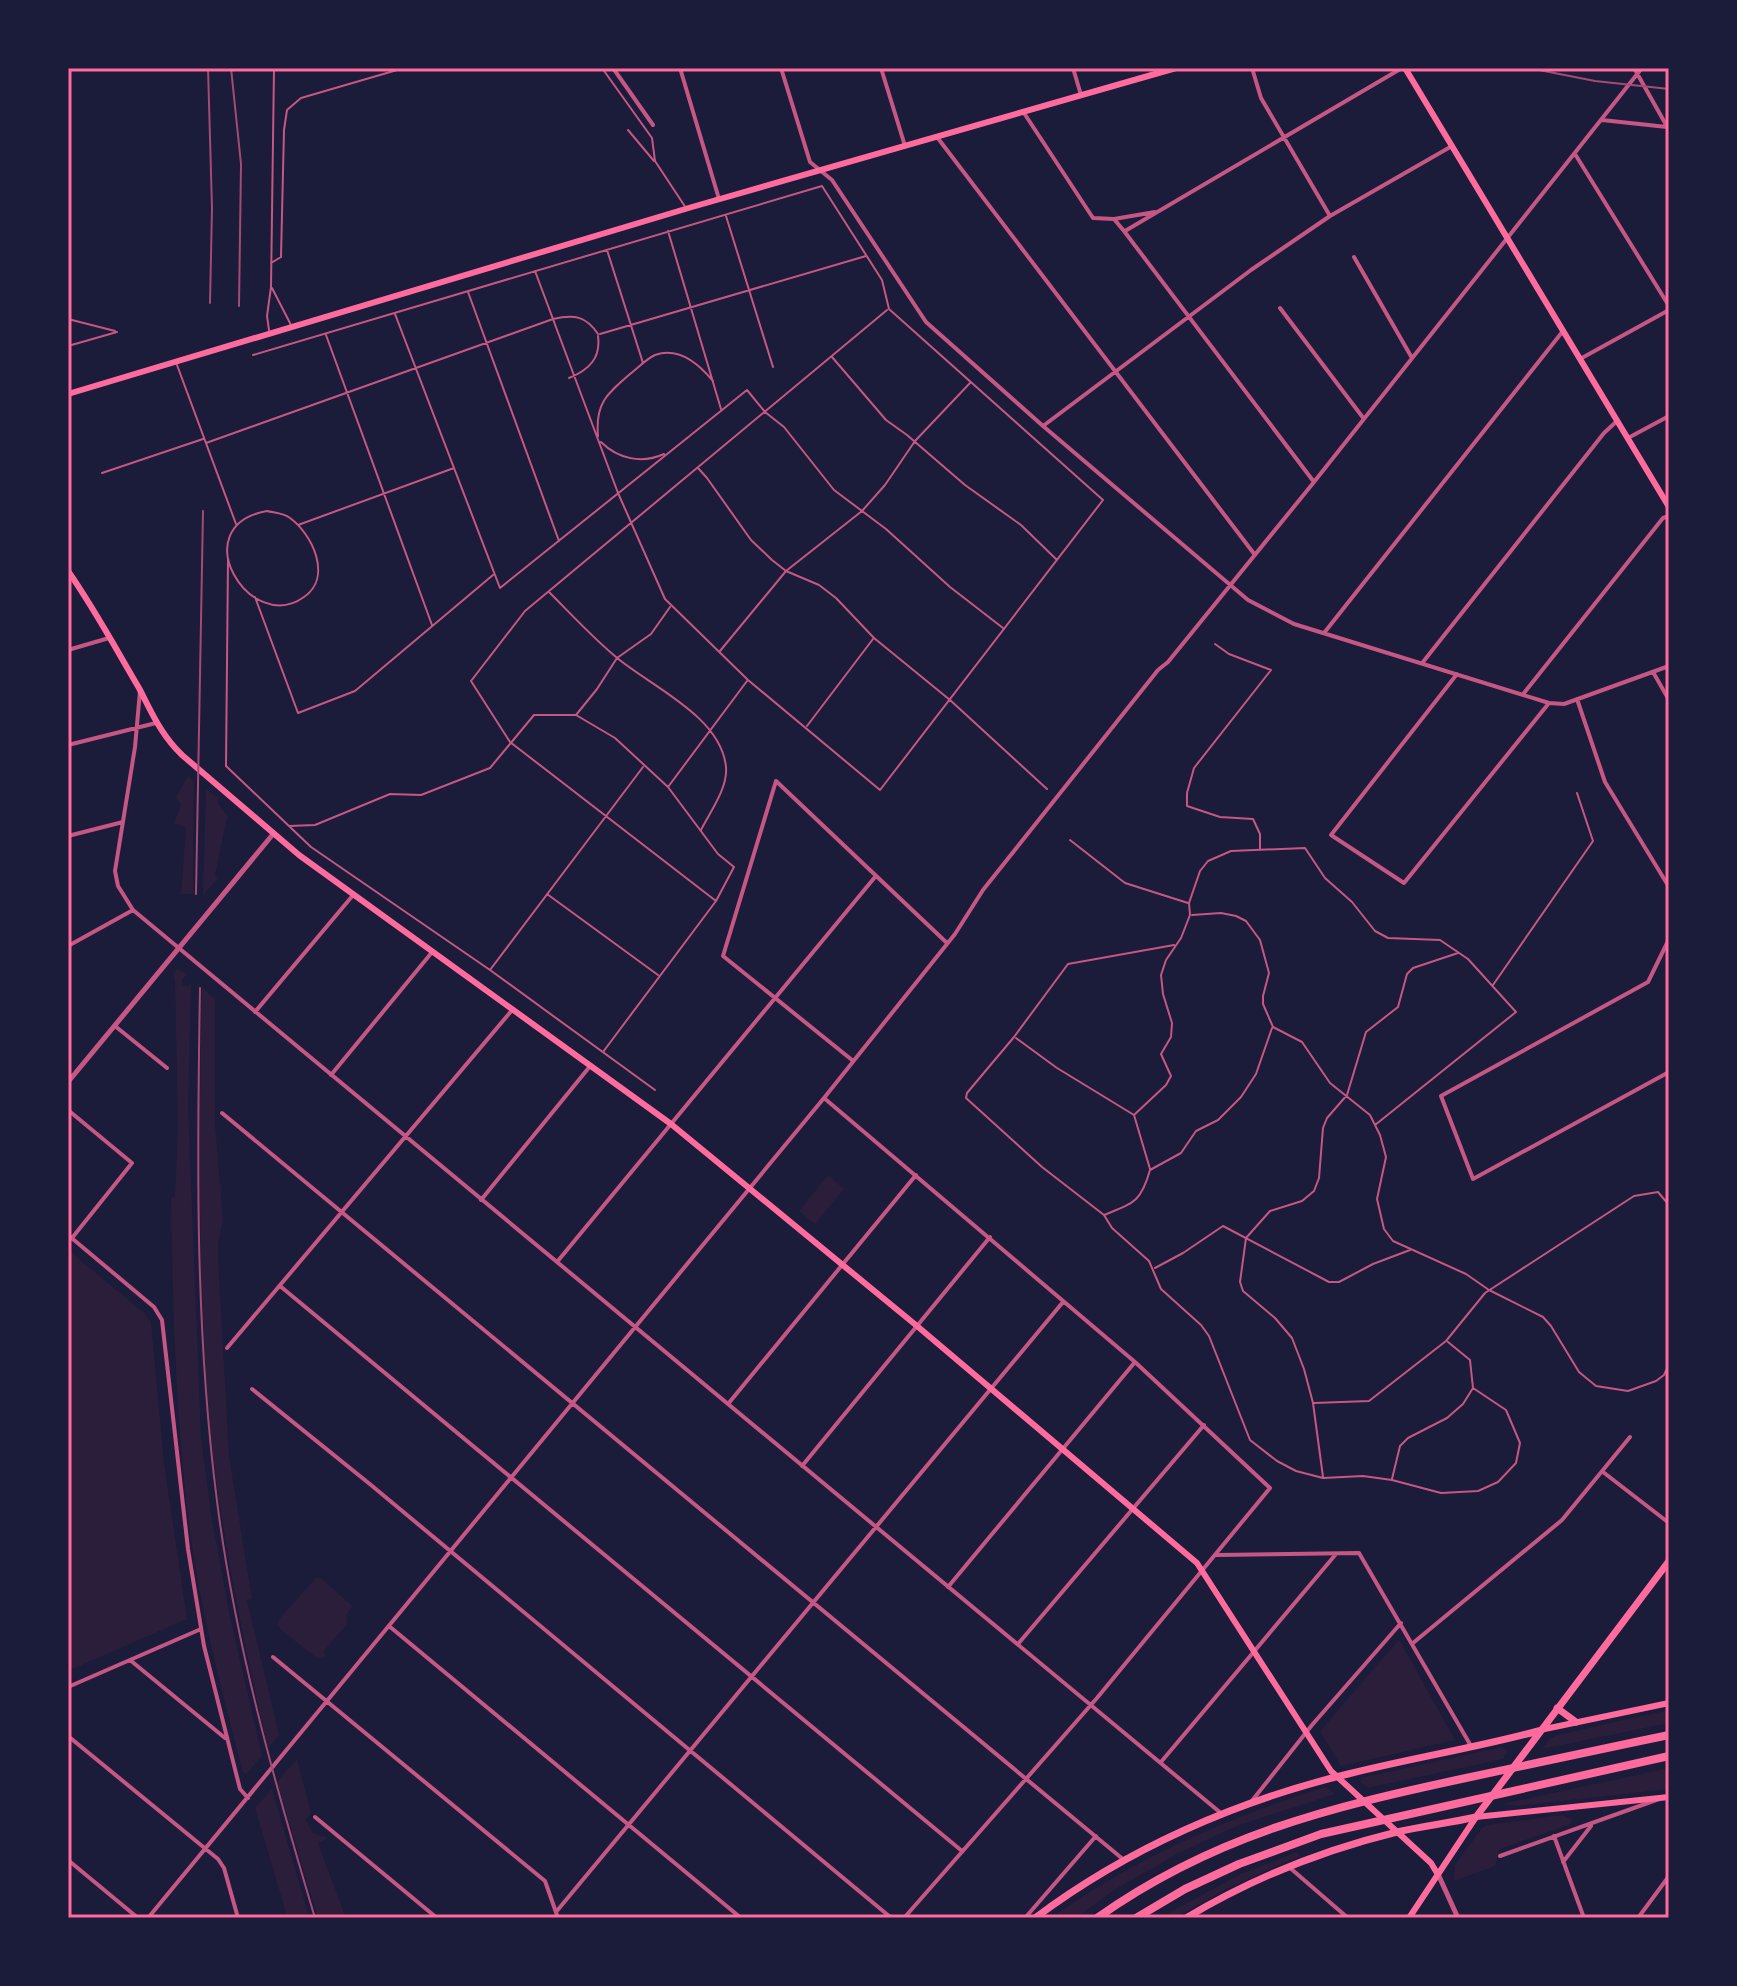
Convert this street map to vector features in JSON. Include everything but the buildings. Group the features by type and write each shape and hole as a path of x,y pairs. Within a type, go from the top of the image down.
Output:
{"highway":[{"path":"1097,1918 1180,1868 1234,1842 1291,1821 1360,1801 1669,1735"},
{"path":"1136,1918 1185,1889 1239,1864 1321,1834 1669,1756"}],"main road":[{"path":"68,394 719,199 1176,68"},
{"path":"1404,68 1669,507"},
{"path":"68,571 156,723 182,755 299,855 671,1124 917,1326 1201,1569 1336,1777 1431,1863 1437,1873"},
{"path":"1409,1918 1437,1873 1524,1751 1669,1561"},
{"path":"1035,1918 1124,1860 1251,1803 1336,1777 1669,1703"},
{"path":"1557,1708 1576,1722"},
{"path":"1191,1917 1243,1887 1289,1867 1394,1830 1476,1817 1666,1797"}],"street":[{"path":"613,68 653,125"},
{"path":"680,68 719,199"},
{"path":"781,68 810,162 832,180 926,322 1231,586 1275,616 1549,703 1564,704 1669,666"},
{"path":"881,68 905,146"},
{"path":"1073,68 1081,95"},
{"path":"1252,68 1261,98 1330,216"},
{"path":"1124,231 1404,68"},
{"path":"1634,68 1668,129"},
{"path":"148,1918 750,1190 947,943 983,890 1158,670 1231,586 1642,68"},
{"path":"1023,112 1093,218 1114,219 1158,212"},
{"path":"1602,120 1668,129"},
{"path":"937,137 1255,555"},
{"path":"1043,426 1251,270 1330,216 1452,146"},
{"path":"1575,154 1669,308 1580,359"},
{"path":"1114,219 1314,482"},
{"path":"1354,257 1412,358"},
{"path":"1280,308 1364,419"},
{"path":"1324,633 1563,331"},
{"path":"1628,438 1669,416"},
{"path":"1423,662 1604,433 1617,421"},
{"path":"1523,693 1663,518 1669,516"},
{"path":"68,650 109,638"},
{"path":"1653,672 1669,700"},
{"path":"1457,674 1331,835 1404,883 1549,703"},
{"path":"140,691 135,747 115,871 118,886 133,910 1222,1814"},
{"path":"1577,699 1605,782 1669,887"},
{"path":"68,745 156,723"},
{"path":"853,1061 723,956 776,781 947,943"},
{"path":"68,836 123,822"},
{"path":"68,1082 275,832"},
{"path":"557,1262 875,877"},
{"path":"255,1012 354,894"},
{"path":"68,946 133,910"},
{"path":"1669,939 1648,982 1441,1096 1473,1179 1669,1072"},
{"path":"331,1075 433,951"},
{"path":"227,1348 513,1009"},
{"path":"115,1026 167,1068"},
{"path":"481,1200 591,1065"},
{"path":"824,1098 1135,1362 1270,1488 1091,1704 904,1918"},
{"path":"68,1110 132,1163 70,1236 159,1314 164,1327 183,1516 201,1629 240,1789 248,1798"},
{"path":"222,1113 1124,1860"},
{"path":"728,1404 916,1175"},
{"path":"802,1466 990,1237"},
{"path":"280,1286 962,1851"},
{"path":"556,1912 1064,1301"},
{"path":"948,1587 1135,1362"},
{"path":"252,1389 894,1918"},
{"path":"1018,1644 1204,1425"},
{"path":"1413,1643 1562,1520 1630,1437"},
{"path":"1603,1472 1669,1523"},
{"path":"1217,1555 1359,1553 1471,1746"},
{"path":"1161,1762 1336,1554"},
{"path":"1251,1803 1306,1733 1401,1623"},
{"path":"389,1626 741,1918"},
{"path":"68,1687 201,1629"},
{"path":"273,1657 545,1881 558,1918"},
{"path":"130,1660 227,1740"},
{"path":"68,1736 224,1868 238,1918"},
{"path":"1500,1856 1666,1797"},
{"path":"315,1817 437,1918"},
{"path":"1563,1862 1592,1823"},
{"path":"1025,1918 1096,1836"},
{"path":"1554,1836 1584,1918"},
{"path":"68,1860 138,1918"},
{"path":"1289,1867 1348,1918"},
{"path":"1437,1873 1458,1918"},
{"path":"1638,1918 1669,1876"}],"lane":[{"path":"269,335 274,68"},
{"path":"271,263 281,257 287,110 301,98 404,68"},
{"path":"602,68 652,138 655,161"},
{"path":"628,130 655,161 686,209"},
{"path":"253,355 668,231 822,186 882,280 889,309 1103,500 880,790 748,680 671,606 630,523 535,271"},
{"path":"726,214 773,367"},
{"path":"668,231 721,411"},
{"path":"607,250 643,364"},
{"path":"598,334 866,255"},
{"path":"271,287 284,307 292,328"},
{"path":"468,291 559,541"},
{"path":"716,901 510,742 471,681 525,611 889,309"},
{"path":"394,313 500,588 747,390 765,412 784,427 834,490 886,529 950,587 1004,629"},
{"path":"206,443 568,315 582,317 598,334 597,356 592,364 569,378"},
{"path":"68,319 117,332 68,346"},
{"path":"325,334 432,625"},
{"path":"670,452 656,458 633,459 613,452 599,440 597,423 606,395 656,355 678,354 690,358 713,381"},
{"path":"831,356 886,420 965,485 1021,525 1057,560"},
{"path":"176,362 236,525"},
{"path":"720,651 786,571 862,511 885,485 915,441 971,383"},
{"path":"102,473 204,438"},
{"path":"297,526 454,468"},
{"path":"697,468 751,540 786,571 819,585 836,598 874,638 950,700 1047,789"},
{"path":"228,559 235,578 265,605 289,605 306,596 314,585 318,570 312,543 281,514 267,511 253,514 236,525 229,534 228,559 226,766 311,847 490,970 655,1090"},
{"path":"255,597 298,713 355,691 493,575"},
{"path":"548,592 617,658 686,707 710,730 723,754 727,773 700,831"},
{"path":"576,715 617,658 651,634 671,606"},
{"path":"805,728 874,638"},
{"path":"1215,644 1229,654 1271,670 1194,768 1187,806 1220,817 1253,819 1260,834 1260,850"},
{"path":"668,787 748,680"},
{"path":"289,826 315,825 390,794 421,795 490,768 534,715 576,715 615,738 668,787 718,854 734,867 716,901 603,1052"},
{"path":"490,970 644,766"},
{"path":"1492,986 1593,841 1577,793"},
{"path":"1070,840 1125,883 1189,903"},
{"path":"1134,1115 1166,1085 1171,1076 1161,1054 1171,1037 1172,1023 1161,975 1190,915 1189,903 1200,871 1208,861 1231,851 1305,848 1325,878 1382,935 1440,940 1459,953 1516,1012 1375,1125"},
{"path":"547,894 659,976"},
{"path":"1150,1170 1181,1153 1196,1131 1218,1120 1241,1097 1256,1074 1273,1027 1263,999 1269,973 1260,940 1246,921 1221,913 1190,915"},
{"path":"1174,945 1068,964 966,1098 1042,1167 1104,1215 1112,1228 1141,1251 1154,1268 1161,1289 1209,1336 1250,1440 1287,1466 1323,1478 1363,1476 1441,1493 1478,1491 1504,1477 1516,1463 1520,1443 1506,1410 1473,1388"},
{"path":"1323,1478 1313,1403 1292,1338 1275,1318 1243,1291 1240,1282 1246,1238 1270,1211 1302,1201 1314,1191 1319,1178 1323,1128 1327,1118 1347,1095 1366,1032 1398,1007 1407,974 1413,968 1459,953"},
{"path":"1273,1027 1302,1042 1330,1083 1362,1106 1375,1125 1386,1157 1377,1199 1381,1220 1393,1241 1466,1274 1489,1290 1543,1317 1579,1372 1596,1386 1628,1391 1656,1381 1664,1375 1669,1364"},
{"path":"1014,1037 1057,1068 1134,1115 1150,1170 1143,1194 1124,1207 1104,1215"},
{"path":"1313,1403 1369,1401 1446,1341 1489,1290 1634,1196 1658,1192 1669,1205"},
{"path":"1154,1268 1183,1253 1218,1226 1227,1226 1329,1282 1339,1282 1373,1264 1411,1250"},
{"path":"1392,1480 1400,1446 1408,1438 1447,1418 1463,1404 1473,1388 1470,1360 1446,1341"},
{"path":"1664,1375 1669,1379"}],"shaded area":[{"path":"188,776 194,781 193,894 181,894 186,828 174,823 181,805 176,797"},
{"path":"206,789 218,798 228,817 215,875 218,878 203,896"},
{"path":"177,969 187,974 182,980 183,986 191,986 188,1106 201,1438 230,1617 262,1756 246,1774 204,1613 192,1548 180,1436 171,1198 175,1197 178,1127 173,975"},
{"path":"202,987 215,999 215,1123 223,1219 218,1258 229,1456 252,1599 247,1600 279,1735 268,1748 228,1554 208,1407 200,1219"},
{"path":"828,1175 844,1189 815,1224 799,1211"},
{"path":"68,1250 151,1322 164,1463 187,1619 68,1671"},
{"path":"316,1578 321,1578 352,1606 346,1615 347,1624 324,1651 325,1657 318,1659 278,1625 279,1619"},
{"path":"1398,1641 1455,1740 1341,1766 1320,1731"},
{"path":"1669,1710 1669,1723 1542,1749 1549,1739 1557,1735"},
{"path":"1502,1747 1508,1751 1503,1759 1368,1788 1361,1783 1361,1778"},
{"path":"297,1759 311,1813 306,1820 313,1833 328,1838 318,1843 346,1918 318,1918 277,1782"},
{"path":"1669,1768 1669,1789 1518,1806 1502,1804"},
{"path":"1326,1787 1335,1794 1239,1825 1177,1854 1116,1889 1075,1918 1051,1918 1116,1876 1183,1841"},
{"path":"272,1789 310,1918 296,1918 294,1914 287,1916 255,1808"},
{"path":"1563,1815 1571,1819 1571,1824 1500,1849 1495,1866 1454,1881 1455,1865 1482,1828"},
{"path":"1297,1852 1300,1856 1228,1888 1175,1918 1159,1918 1241,1874"}],"railway":[{"path":"208,68 212,208 210,303"},
{"path":"231,68 241,164 239,306"},
{"path":"1529,68 1595,81 1669,89"},
{"path":"196,894 203,511"},
{"path":"200,988 198,1180 201,1309 217,1501 245,1659 315,1918"}]}
